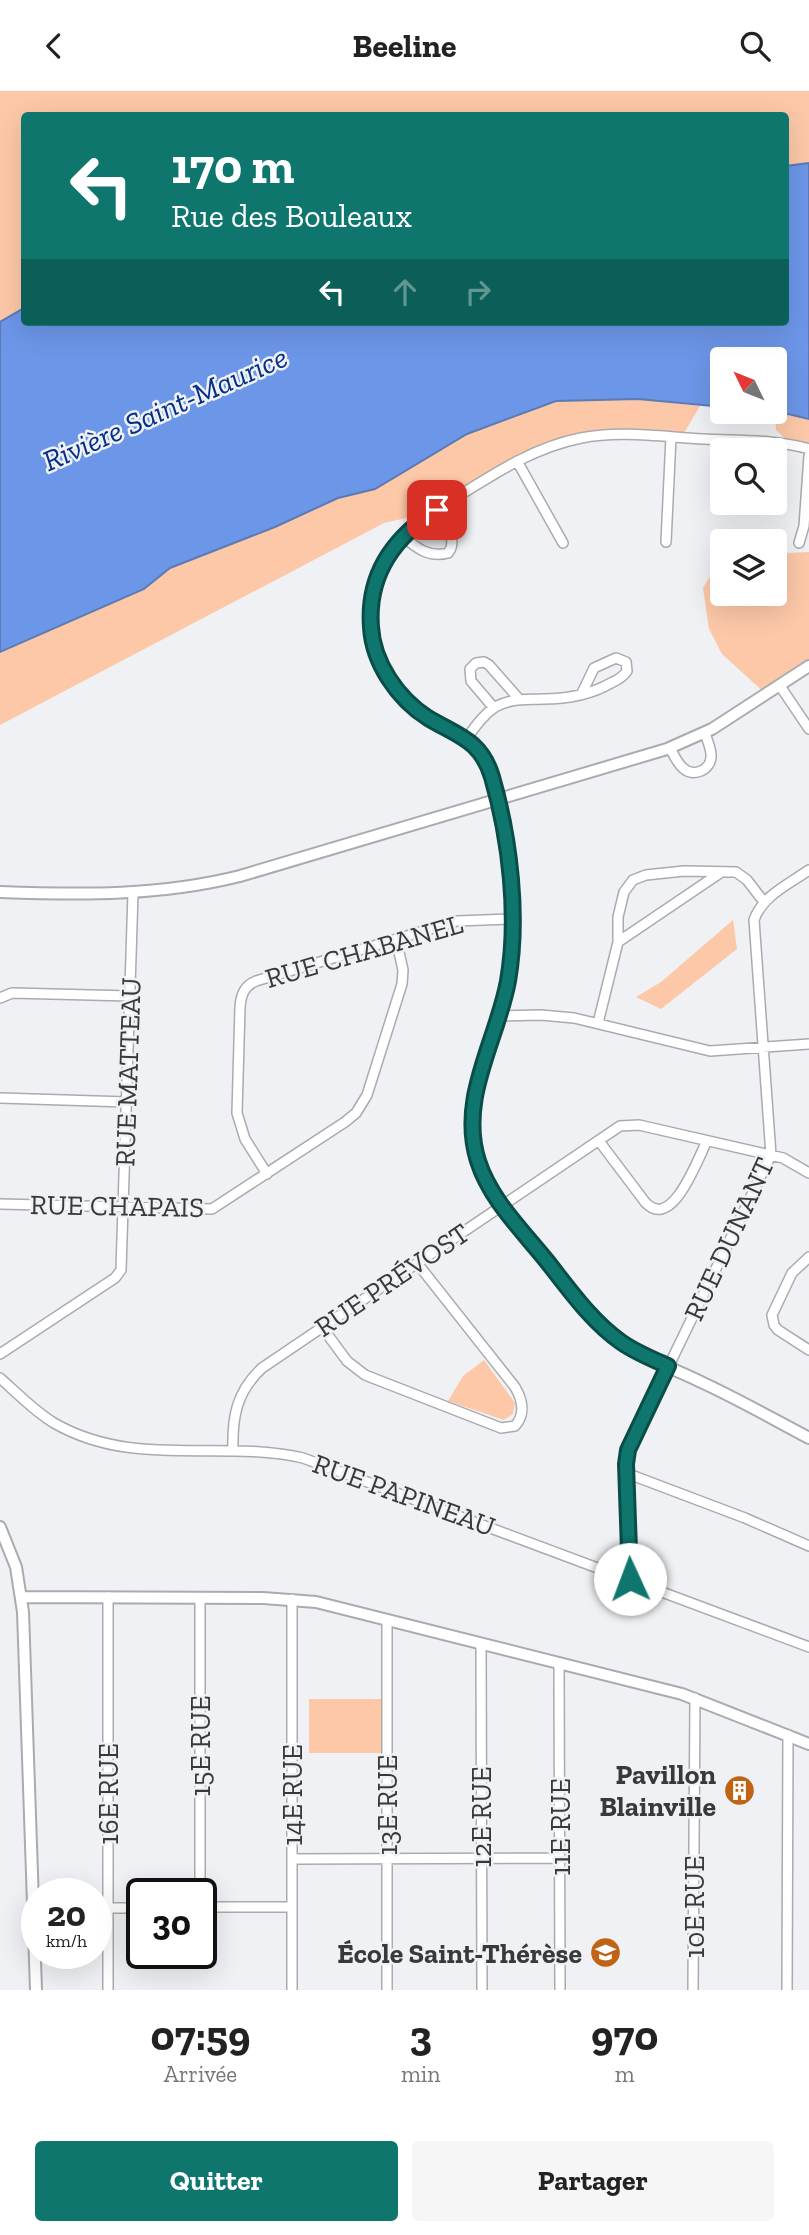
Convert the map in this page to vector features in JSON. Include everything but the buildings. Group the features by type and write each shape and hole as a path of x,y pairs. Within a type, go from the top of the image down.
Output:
{"street":[{"path":"809,449 789,444 671,437 592,436 550,446 517,461 437,510 402,536 384,559 375,585 371,610 374,646 389,679 426,717 476,746 492,780 497,801 508,862 513,919 510,969 499,1016 475,1092 472,1125 480,1168 491,1190 601,1326 628,1347 809,1438"},
{"path":"666,542 671,437"},
{"path":"799,543 804,526 809,456"},
{"path":"517,461 563,543"},
{"path":"402,536 423,551 443,554 450,551 453,539 437,510"},
{"path":"466,739 494,708 519,699 543,699 581,695 596,691 624,676 628,669 625,661 614,658 595,667 581,695"},
{"path":"494,708 470,677 471,668 478,662 489,665 519,699"},
{"path":"0,892 74,895 133,893 183,888 233,878 670,748 705,733 809,666"},
{"path":"780,686 809,729"},
{"path":"670,748 683,769 692,773 701,772 711,760 705,733"},
{"path":"598,1023 618,942 618,917 624,892 633,880 646,875 684,871 736,872 743,876 764,902 809,870"},
{"path":"618,942 721,872"},
{"name":"RUE MATTEAU","path":"0,1354 119,1273 122,1264 133,893"},
{"name":"RUE DUNANT","path":"630,1579 626,1473 630,1443 771,1155 753,925 755,915 764,902"},
{"name":"RUE CHABANEL","path":"267,1174 245,1139 237,1113 240,1007 243,991 257,981 457,921 513,919"},
{"name":"RUE CHAPAIS","path":"0,1204 212,1209 345,1122 365,1101 403,979 396,939"},
{"path":"0,998 12,993 130,996"},
{"path":"499,1016 552,1015 598,1023 706,1051 809,1044"},
{"path":"0,1098 127,1102"},
{"name":"RUE PRÉVOST","path":"233,1451 233,1415 241,1394 250,1380 271,1361 620,1126 629,1124 771,1155 788,1160 809,1173"},
{"path":"599,1141 645,1202 659,1210 675,1202 707,1141"},
{"path":"809,1257 790,1276 772,1315 778,1330 809,1350"},
{"path":"322,1327 347,1361 365,1375 501,1428 515,1426 521,1418 522,1404 514,1387 417,1263"},
{"name":"RUE PAPINEAU","path":"0,1378 53,1422 94,1441 141,1450 271,1452 314,1461 809,1647"},
{"path":"626,1473 745,1518 809,1546"},
{"path":"0,1528 14,1559 22,1597 36,1990"},
{"path":"22,1597 292,1599 333,1606 695,1698 809,1744"},
{"name":"16E RUE","path":"108,1597 108,1878"},
{"name":"15E RUE","path":"200,1598 200,1878"},
{"name":"14E RUE","path":"292,1599 292,1990"},
{"name":"13E RUE","path":"387,1620 387,1990"},
{"name":"12E RUE","path":"481,1644 482,1990"},
{"name":"11E RUE","path":"559,1664 560,1990"},
{"name":"10E RUE","path":"693,1990 695,1698"},
{"path":"787,1990 788,1735"},
{"path":"292,1859 560,1858"},
{"path":"217,1907 292,1907"},
{"name":"16E RUE","path":"108,1969 108,1990"}],"shaded area":[{"path":"0,91 809,91 809,169 789,172 789,112 21,112 21,312 0,323"},
{"path":"638,399 700,406 680,440 585,438 518,460 428,513 384,523 0,725 0,652 144,589 170,568 275,527 338,498 375,489 467,434 556,401"},
{"path":"788,414 809,419 809,454 799,451 776,430 776,424 788,423"},
{"path":"809,552 809,663 766,694 722,654 709,629 703,588 709,578 710,606 787,606 787,553"},
{"path":"733,920 737,949 661,1009 636,997 661,982"},
{"path":"484,1360 515,1403 513,1414 504,1420 448,1401 463,1376"},
{"path":"309,1699 382,1699 382,1753 309,1753"}],"water":[{"name":"Rivière Saint-Maurice","path":"809,163 809,419 788,414 788,347 710,347 710,406 638,399 556,401 467,434 375,489 338,498 275,527 170,568 144,589 0,652 0,322 21,310 21,326 789,326 789,166"}],"place":[{"name":"Pavillon Blainville","path":"739,1790"},
{"name":"École Saint-Thérèse","path":"605,1953"}],"route":[{"path":"437,510 409,530 384,559 371,602 372,639 389,679 407,700 426,717 472,742 480,751 491,774 500,816 512,891 512,932 510,969 504,1001 478,1080 473,1104 473,1135 484,1176 502,1206 601,1326 636,1351 668,1366 628,1450 626,1464 630,1579"}]}
